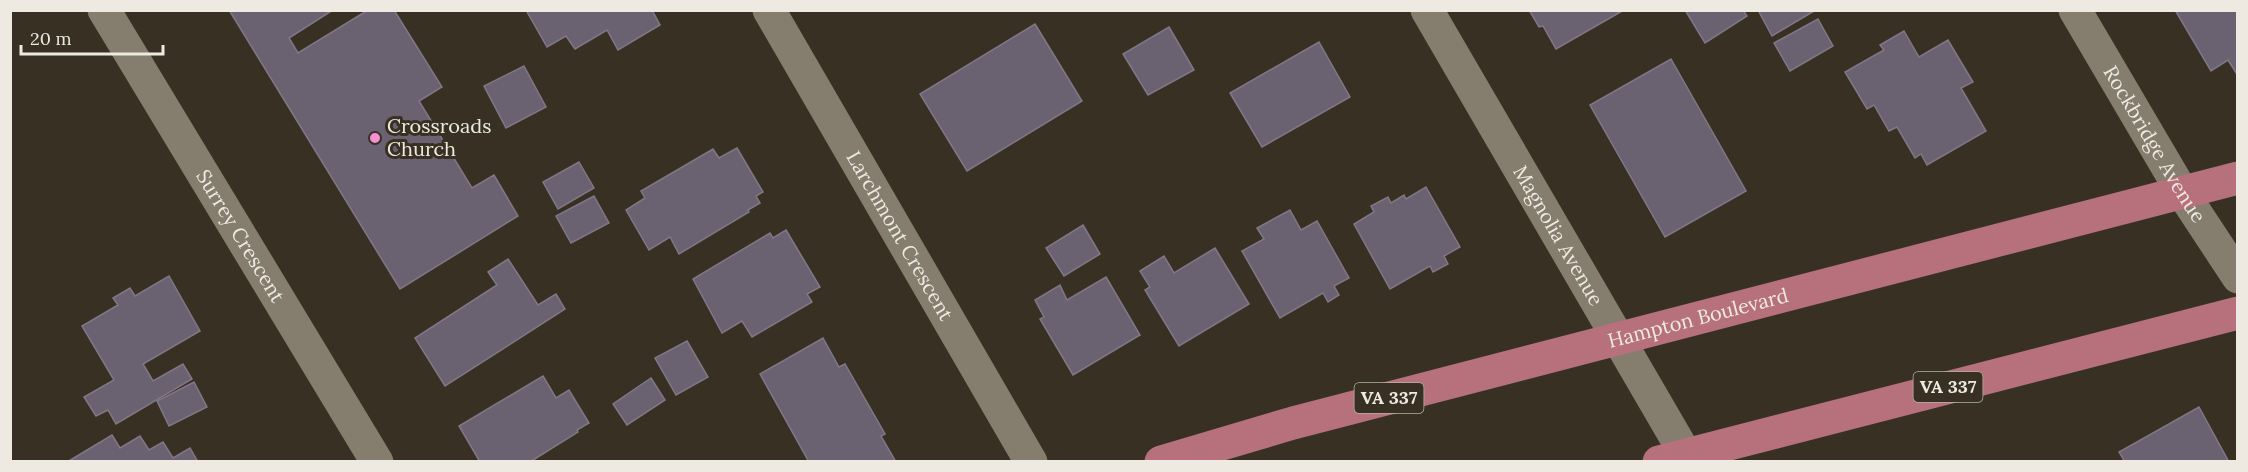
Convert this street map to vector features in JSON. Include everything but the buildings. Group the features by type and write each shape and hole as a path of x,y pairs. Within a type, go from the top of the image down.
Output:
{"main road":[{"name":"Hampton Boulevard","path":"1161,462 1293,423 2238,178"},
{"name":"VA 337","path":"1678,459 2238,313"}],"street":[{"name":"Surrey Crescent","path":"104,10 377,462"},
{"name":"Larchmont Crescent","path":"769,10 1031,462"},
{"name":"Magnolia Avenue","path":"1427,10 1619,339 1678,459"},
{"name":"Rockbridge Avenue","path":"2075,10 2182,192 2238,277"}],"place":[{"name":"Crossroads Church","path":"375,138"}]}
